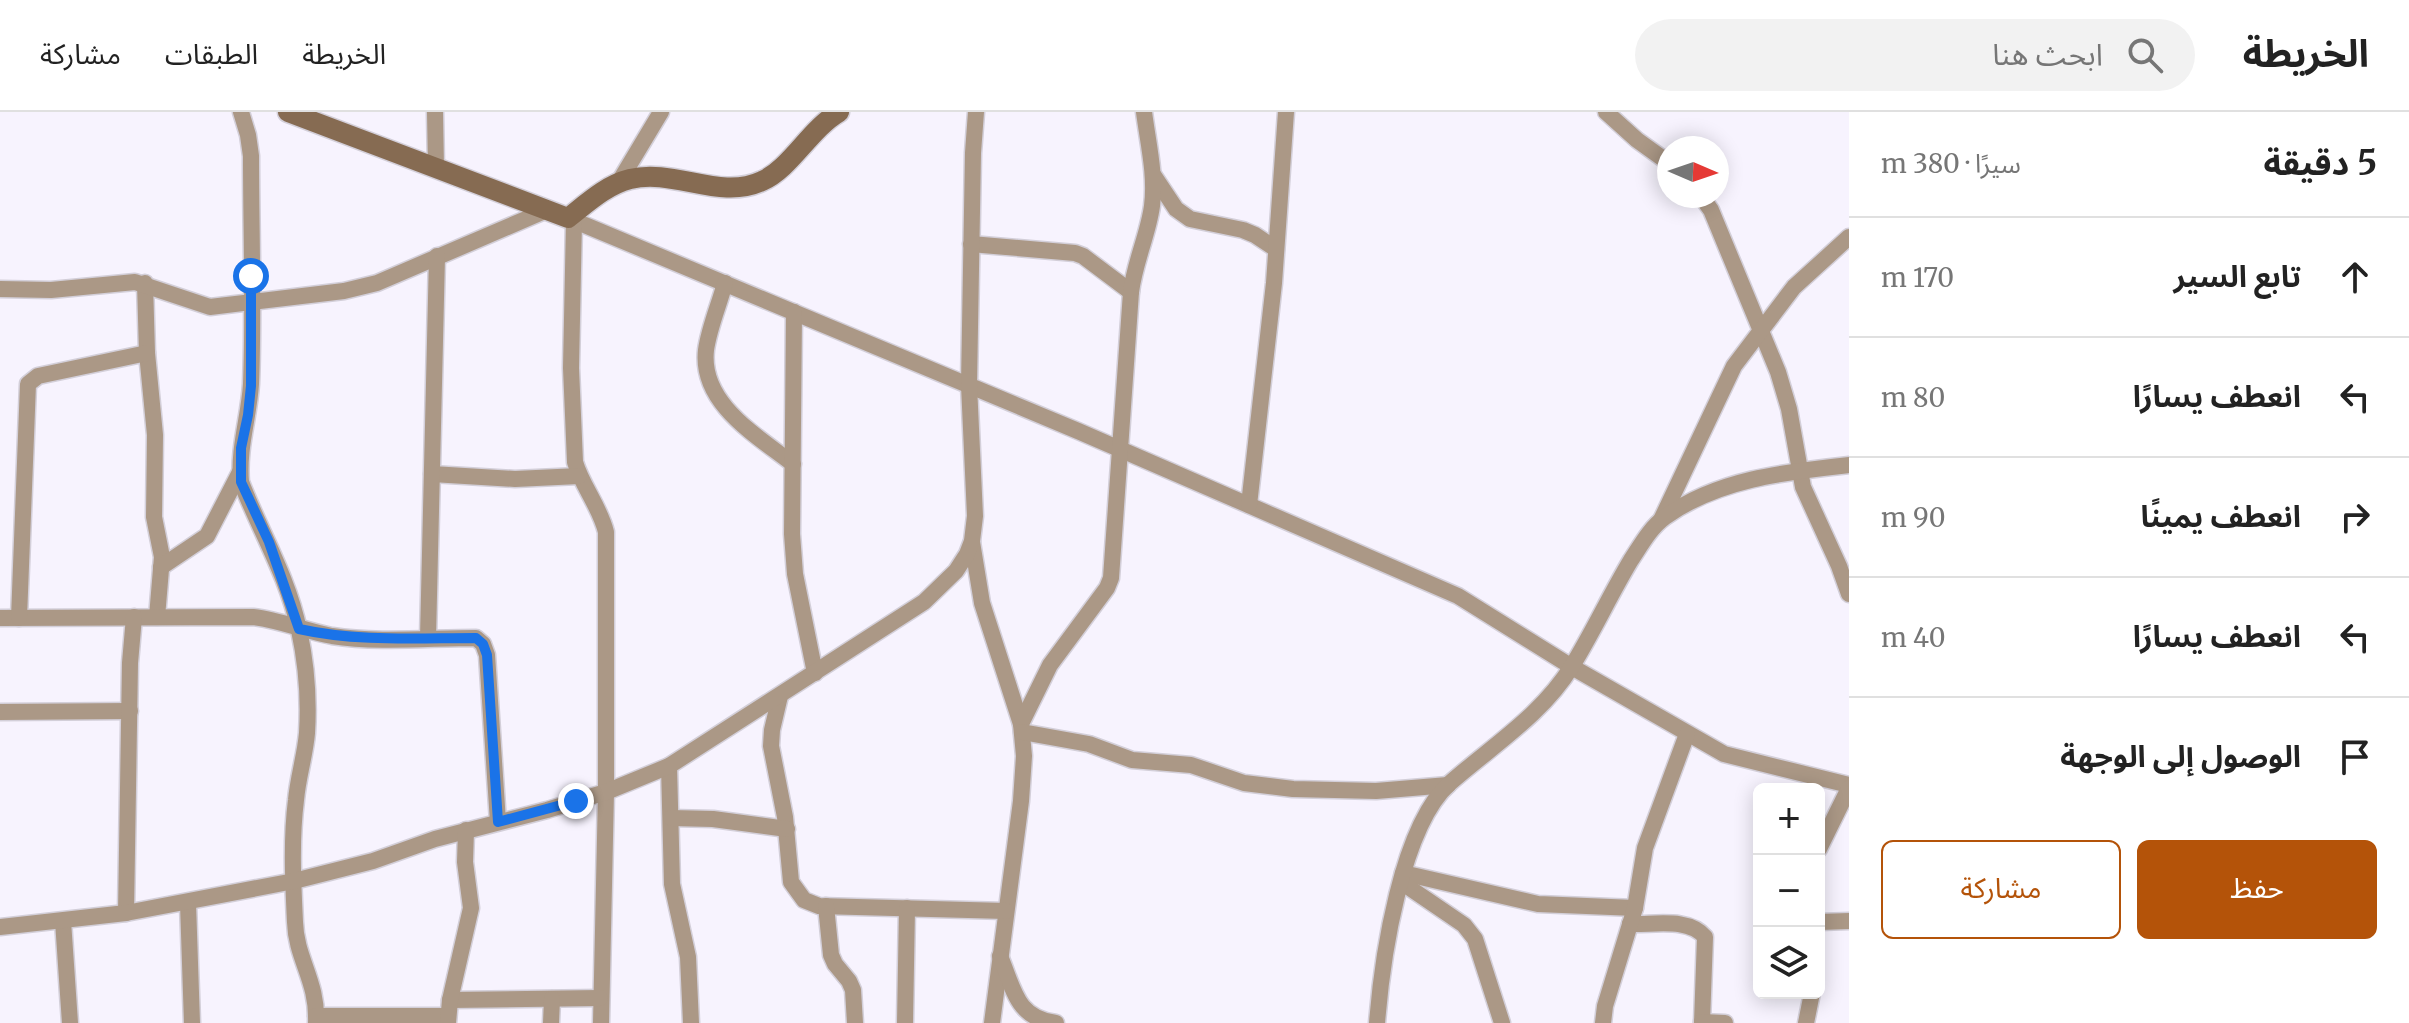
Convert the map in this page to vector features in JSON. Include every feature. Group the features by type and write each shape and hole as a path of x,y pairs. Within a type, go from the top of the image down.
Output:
{"street":[{"path":"241,112 251,156 252,302 251,386 240,472 241,482 269,542 299,629 307,735 295,801 295,927 312,982 316,1020 448,1013 552,999 600,998"},
{"path":"288,112 571,219 969,385 1458,596 1572,667 1724,754 1849,787 1825,837"},
{"path":"435,112 436,168"},
{"path":"571,219 619,182 661,112"},
{"path":"976,112 969,385 975,482 972,541 982,603 1022,728 1024,756 992,1023"},
{"path":"1022,728 1050,665 1107,588 1111,578 1134,264 1151,211 1153,175 1144,112"},
{"path":"1249,505 1276,249 1286,112"},
{"path":"1606,112 1657,154"},
{"path":"619,182 651,177 726,188 753,184 773,175 829,115"},
{"path":"1153,175 1176,209 1190,219 1243,230 1276,249"},
{"path":"1710,208 1784,390 1803,487 1849,594"},
{"path":"0,289 51,290 126,281 145,283 210,307 344,291 377,283 547,210"},
{"path":"571,219 571,368 575,462 606,532 606,792 601,1023"},
{"path":"1376,1022 1402,877 1424,816 1448,785 1541,706 1572,667 1604,606 1645,539 1661,520 1734,366 1794,287 1849,237"},
{"path":"971,244 1075,253 1131,292"},
{"path":"428,638 437,256"},
{"path":"145,283 147,353 155,435 154,517 161,567 157,617"},
{"path":"725,283 706,348 707,380 728,410 793,464"},
{"path":"794,312 792,534 795,574 815,673"},
{"path":"19,618 28,384 38,376 147,353"},
{"path":"1661,520 1705,492 1799,470 1849,465"},
{"path":"161,567 207,536 240,472"},
{"path":"432,474 515,479 579,476"},
{"path":"0,927 126,913 294,881 373,861 466,830 606,792 669,766 924,602 956,571 972,541"},
{"path":"126,913 134,617"},
{"path":"0,618 253,617 333,636 476,638 483,644 487,655 498,822"},
{"path":"780,696 771,746 787,829 791,882 804,900 826,906 1006,911"},
{"path":"0,712 130,711"},
{"path":"1022,728 1089,744 1132,760 1191,765 1257,785 1376,791 1448,785"},
{"path":"1603,1023 1605,1006 1632,916 1645,848 1687,734"},
{"path":"669,766 672,884 688,957 691,1023"},
{"path":"671,818 713,819 787,829"},
{"path":"448,1013 471,908 465,862 466,830"},
{"path":"1402,877 1538,904 1698,928 1705,937 1702,1022 1725,1023"},
{"path":"1402,877 1464,925 1475,939 1502,1023"},
{"path":"188,903 192,1023"},
{"path":"826,906 831,955 853,990 855,1023"},
{"path":"905,1023 907,908"},
{"path":"63,921 70,1023"},
{"path":"1825,922 1849,921"},
{"path":"1000,955 1020,1006 1040,1021 1056,1023"},
{"path":"551,1023 552,999"},
{"path":"1806,1023 1811,999"}],"route":[{"path":"251,276 251,386 239,464 241,482 269,542 299,629 360,638 476,638 483,644 487,655 498,822 576,801"}]}
